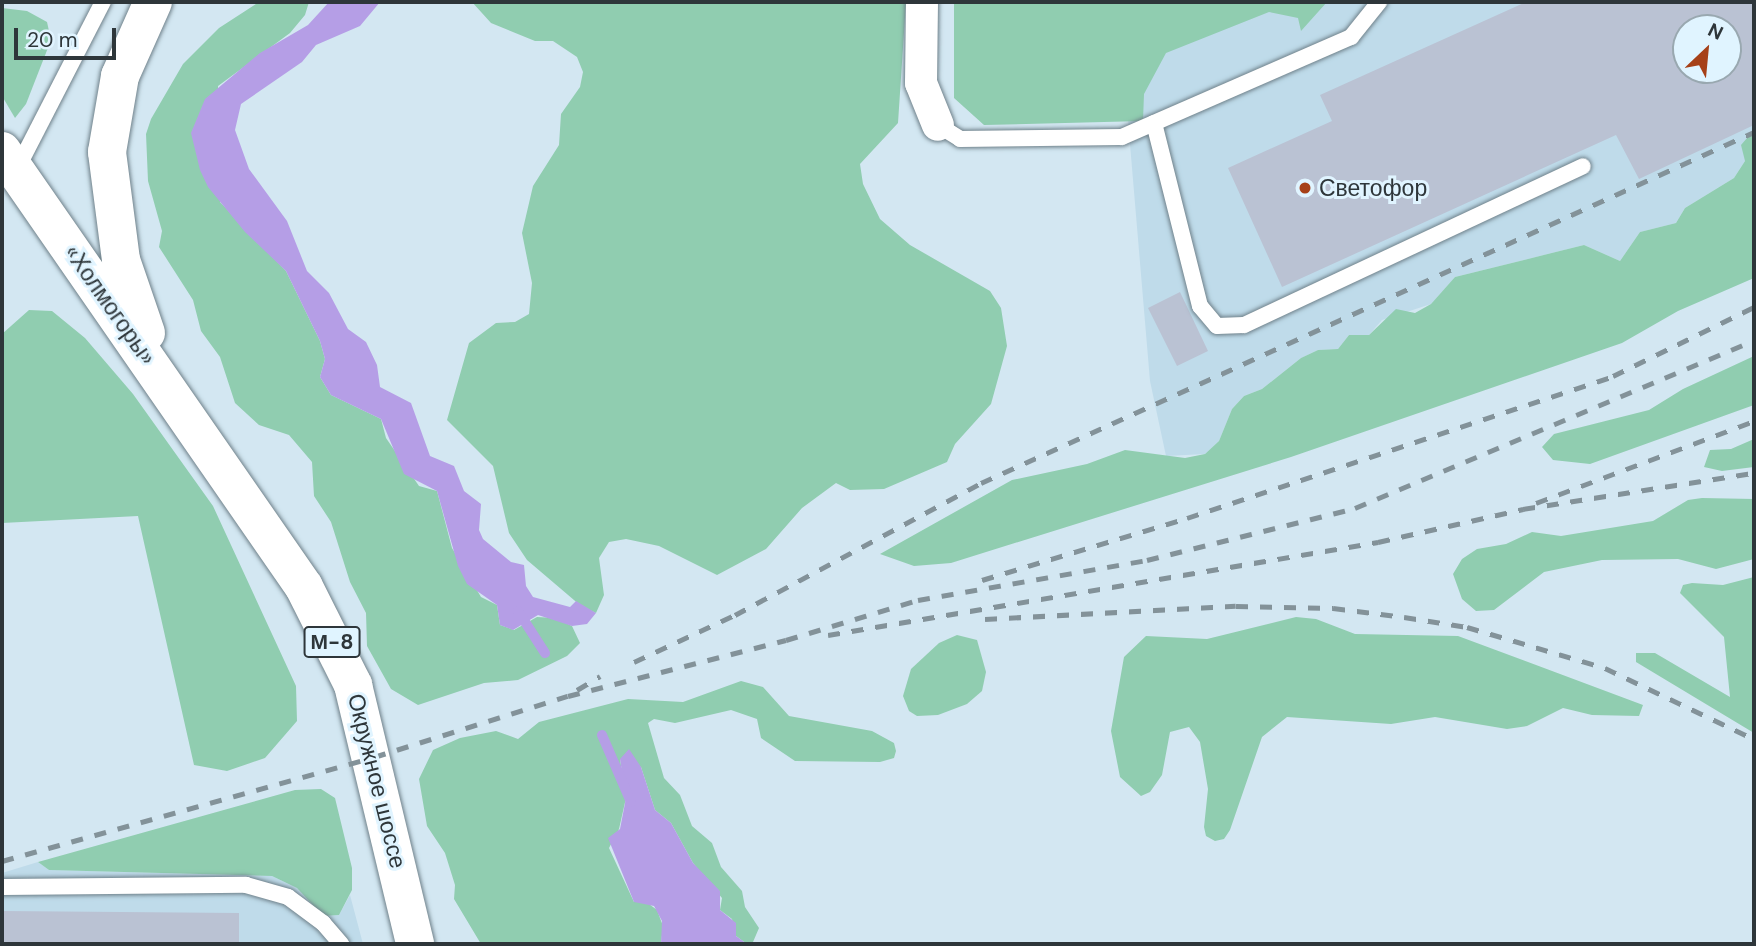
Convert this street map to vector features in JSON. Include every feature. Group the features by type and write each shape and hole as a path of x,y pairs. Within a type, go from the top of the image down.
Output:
{"main road":[{"name":"«Холмогоры»","path":"153,2 120,76 107,152 121,260 162,378"},
{"name":"«Холмогоры»","path":"6,167 162,378"},
{"name":"Окружное шоссе","path":"162,378 304,587 353,685 415,944"}],"street":[{"path":"922,2 920,83 937,125"}],"lane":[{"path":"6,167 103,2"},
{"path":"937,125 960,139 1122,137 1351,37 1380,2"},
{"path":"1154,123 1189,272 1200,306 1217,327 1244,325 1583,166"},
{"path":"2,887 246,885 288,897 323,923 341,944"}],"shaded area":[{"path":"329,2 380,2 360,26 316,45 302,62 241,104 235,130 249,169 287,221 307,271 329,293 348,329 366,342 377,365 380,387 411,403 430,456 454,466 464,491 481,504 479,530 483,539 511,562 524,565 526,586 533,597 570,607 576,601 596,613 587,624 572,626 538,615 513,630 500,625 497,605 467,584 458,566 437,491 404,474 381,419 331,395 320,377 325,359 320,341 286,271 245,232 208,187 200,170 191,133 205,99 260,53 308,25"},
{"path":"1118,2 1754,2 1754,130 1745,161 1734,178 1685,208 1676,223 1640,232 1620,261 1584,245 1455,277 1431,304 1382,320 1369,335 1349,335 1338,349 1318,350 1301,358 1262,389 1244,396 1232,409 1219,441 1205,454 1166,456 1150,381"},
{"path":"629,749 641,767 655,810 671,823 693,863 720,891 720,910 736,923 736,936 747,944 661,944 662,921 654,906 634,902 608,838 620,829 626,798 620,759"},
{"path":"38,862 49,870 272,876 297,888 323,916 339,915 350,895 363,944 2,944 2,873"}],"green space":[{"path":"259,2 309,2 305,15 290,33 218,86 220,202 286,271 320,341 325,359 320,377 331,395 381,419 386,438 419,486 437,491 452,548 481,597 497,605 500,625 514,630 537,617 555,618 572,626 580,643 567,656 518,680 484,683 418,705 391,689 367,646 366,613 350,582 331,522 314,496 312,462 289,435 259,425 235,403 220,357 201,331 193,300 159,247 162,231 148,181 146,134 151,119 183,64 219,28"},
{"path":"472,2 906,2 898,123 860,164 863,184 880,219 910,245 990,291 1001,308 1007,346 991,404 955,444 947,462 884,489 850,490 836,483 802,508 766,549 717,575 659,546 626,539 609,542 599,558 604,595 596,613 581,606 527,560 509,533 493,466 447,420 469,343 496,323 515,322 529,314 532,283 522,233 533,186 559,145 561,114 580,87 583,72 577,57 553,41 535,41 491,23"},
{"path":"954,2 1327,2 1301,31 1298,18 1269,12 1166,53 1144,94 1143,121 984,125 954,98"},
{"path":"2,8 27,11 47,22 51,40 26,104 15,118 2,96"},
{"path":"1754,130 1754,278 1678,311 1622,343 1291,457 951,563 914,566 880,554 1012,480 1087,464 1125,450 1185,458 1205,454 1219,441 1232,409 1244,396 1262,389 1301,358 1318,350 1338,349 1349,335 1369,335 1396,309 1415,313 1431,304 1455,277 1584,245 1620,261 1640,232 1676,223 1685,208 1734,178 1745,161 1741,145"},
{"path":"29,310 52,311 85,338 133,394 213,506 296,686 297,721 265,758 227,771 194,765 138,516 2,523 2,334"},
{"path":"1754,356 1754,405 1590,464 1553,460 1542,447 1554,434 1649,410 1683,389"},
{"path":"1754,439 1754,467 1722,471 1704,467 1710,450 1731,449"},
{"path":"1754,499 1754,559 1716,569 1678,559 1602,560 1544,572 1494,610 1476,611 1462,599 1453,574 1462,559 1477,549 1506,544 1532,532 1561,536 1653,521 1688,500"},
{"path":"1754,577 1754,733 1636,662 1636,653 1655,653 1730,697 1724,637 1680,593 1683,585 1692,583 1723,585"},
{"path":"1296,617 1316,619 1355,634 1458,636 1643,705 1639,716 1592,715 1563,708 1527,726 1507,729 1435,717 1391,724 1287,717 1262,737 1230,830 1224,839 1215,841 1206,836 1204,827 1208,789 1200,742 1189,727 1170,732 1162,775 1150,792 1141,796 1120,777 1111,731 1124,657 1146,636 1207,639"},
{"path":"957,635 977,640 986,672 982,691 967,704 938,715 917,716 909,711 903,696 911,669 939,643"},
{"path":"741,681 763,687 789,716 872,731 894,743 896,751 894,758 880,762 795,761 761,738 757,719 731,710 675,723 654,719 648,723 664,778 680,795 692,826 712,843 721,867 742,891 745,907 759,928 753,942 747,944 736,936 732,919 720,910 722,898 693,863 671,823 655,810 641,767 620,759 626,798 619,829 609,848 634,902 645,901 657,910 663,926 661,944 481,944 454,899 455,885 445,853 427,826 419,779 433,750 460,738 496,731 518,739 539,722 628,699 683,702"},
{"path":"321,789 335,798 352,868 352,890 339,915 323,916 297,888 272,876 49,870 38,862 295,790"}],"building":[{"path":"1526,2 1754,2 1754,125 1639,179 1616,135 1282,287 1228,168 1332,121 1320,95"},
{"path":"1180,292 1208,351 1177,366 1148,308"},
{"path":"2,911 239,913 239,944 2,944"}],"waterway":[{"path":"518,611 545,653"},
{"path":"602,735 631,802"}],"railway":[{"path":"634,662 735,615 981,483 1754,132"},
{"path":"982,580 1187,518 1613,376 1754,307"},
{"path":"2,861 374,757 568,696 786,640 918,600 1147,560 1355,508 1754,340"},
{"path":"1536,503 1754,421"},
{"path":"828,635 1378,542 1523,509 1754,473"},
{"path":"985,619 1236,606 1333,608 1404,617 1467,627 1605,668 1754,739"},
{"path":"577,690 600,676"}],"place":[{"name":"Светофор","path":"1305,188"}]}
